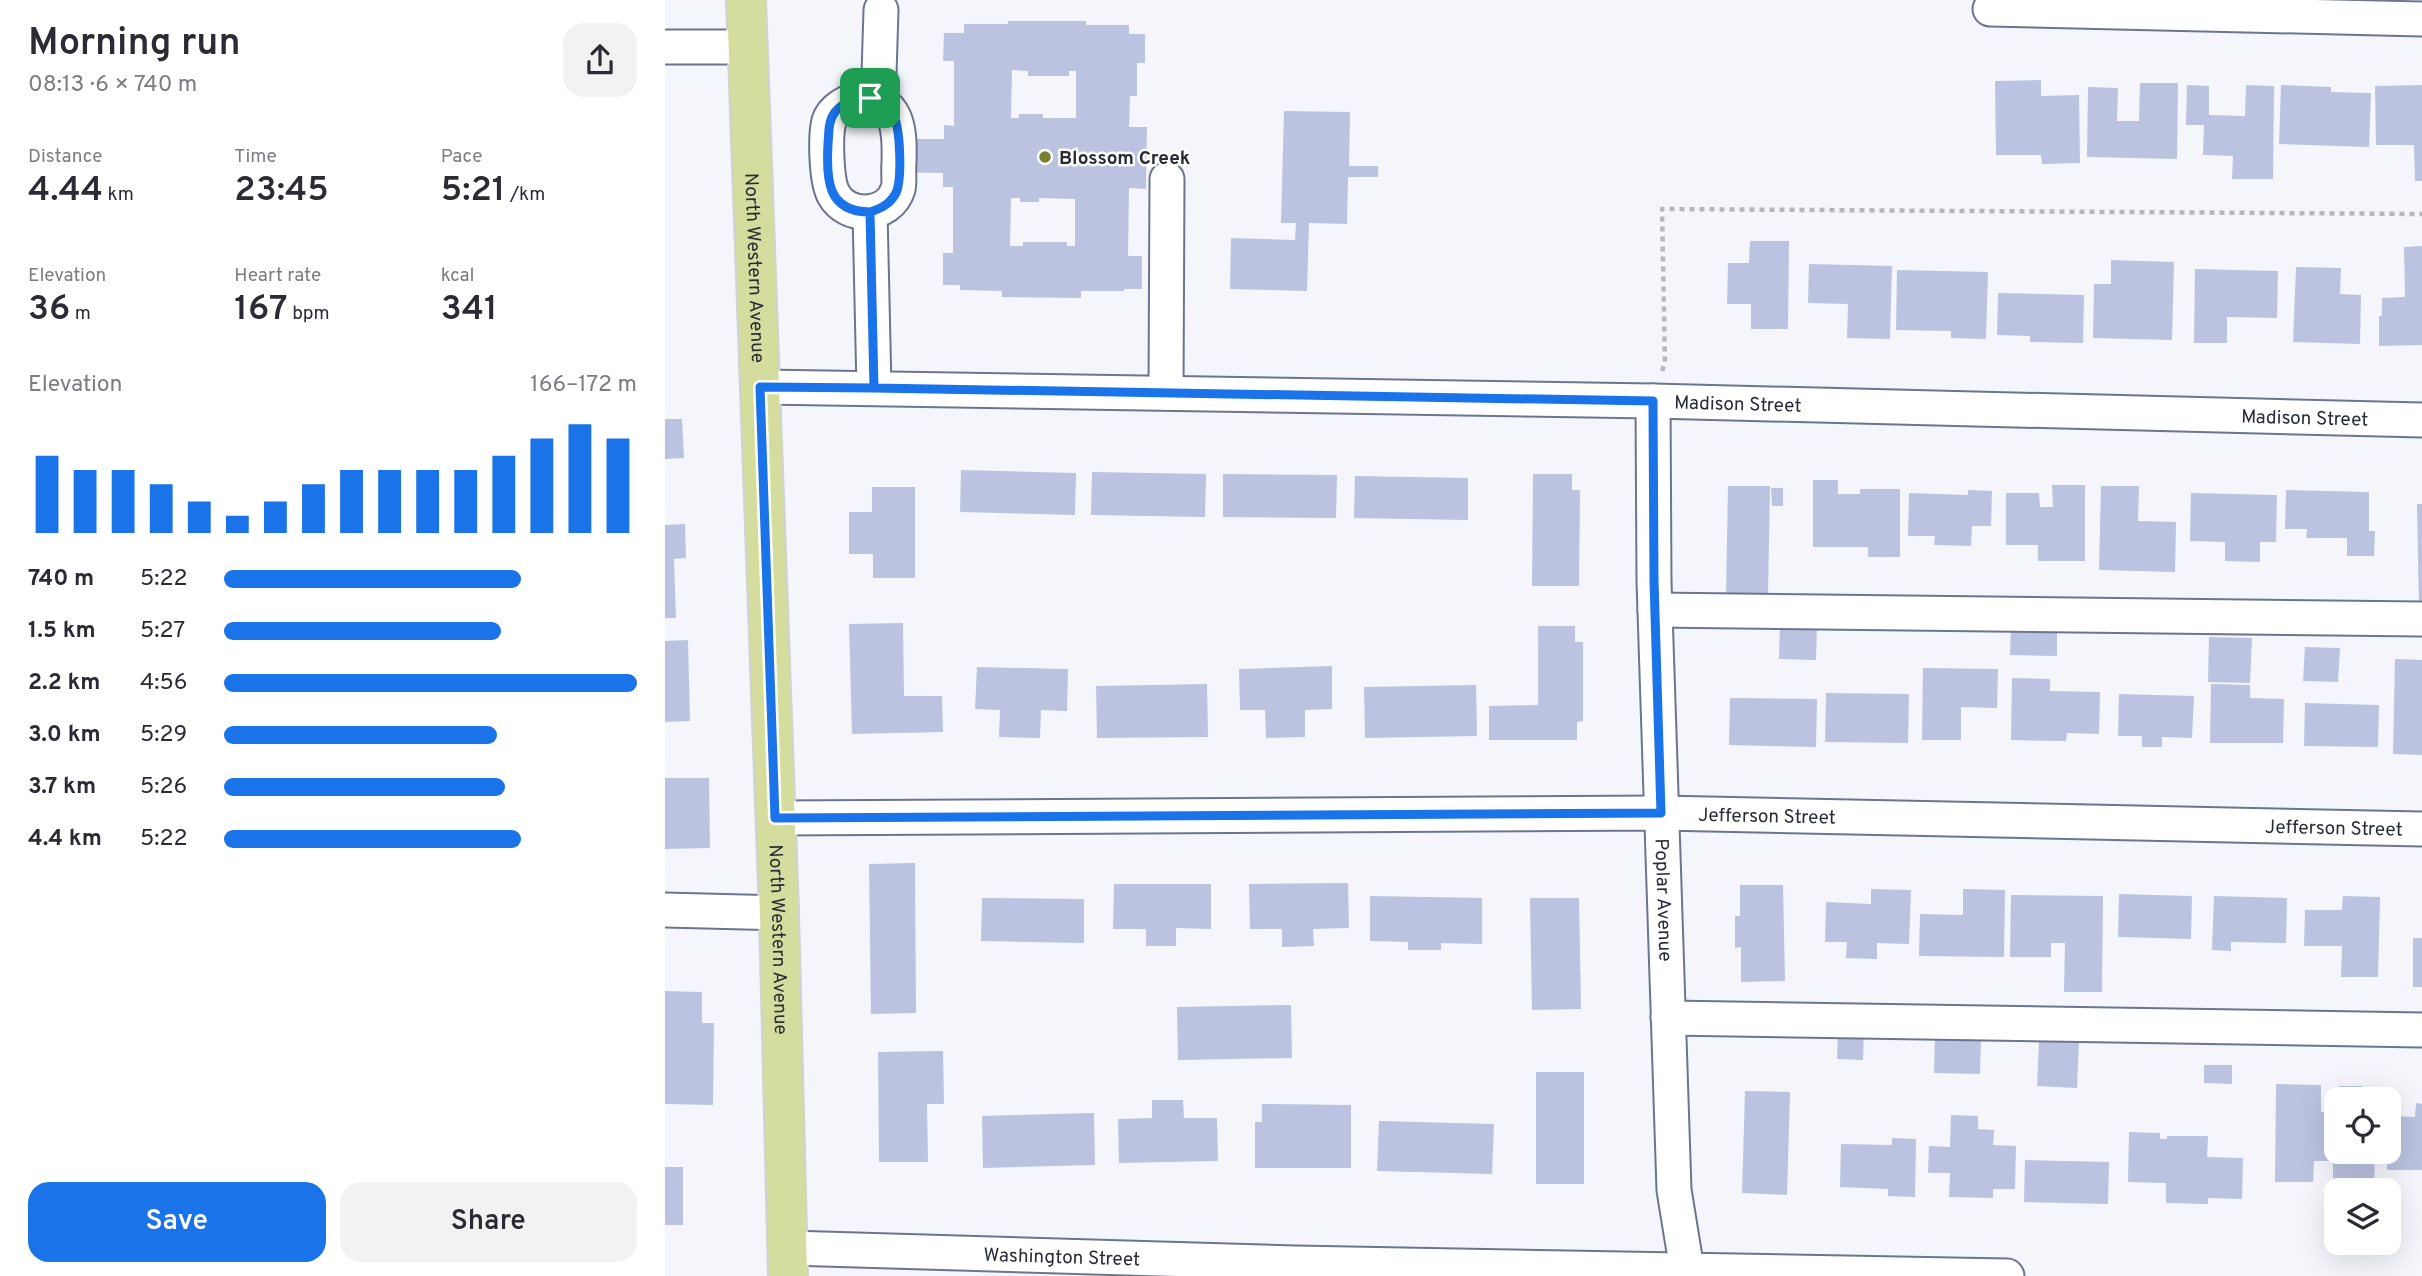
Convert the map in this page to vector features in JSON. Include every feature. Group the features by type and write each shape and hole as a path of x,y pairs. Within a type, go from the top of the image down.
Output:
{"main road":[{"name":"North Western Avenue","path":"745,0 779,913 789,1262"}],"street":[{"path":"1990,9 2422,19"},
{"path":"870,98 879,74 881,10"},
{"path":"665,47 748,47"},
{"path":"857,98 870,98 891,111 897,121 898,190 882,208 857,212 846,208 830,189 827,156 829,121 846,103 857,98"},
{"path":"1165,393 1167,179"},
{"path":"870,212 874,388"},
{"name":"Madison Street","path":"760,387 1653,401 2422,420"},
{"name":"Poplar Avenue","path":"1653,401 1655,610 1674,1190 1688,1273"},
{"path":"1655,610 2422,619"},
{"name":"Jefferson Street","path":"775,818 1661,813 2422,829"},
{"path":"665,910 779,913"},
{"path":"1668,1018 2422,1030"},
{"name":"Washington Street","path":"789,1262 1295,1263 1688,1273 2007,1276"}],"path":[{"path":"1653,401 1665,362 1662,209 2422,214"}],"building":[{"name":"Blossom Creek","path":"1008,21 1086,21 1086,25 1129,25 1129,34 1145,34 1145,63 1137,63 1137,96 1130,96 1129,127 1147,127 1146,189 1129,188 1128,256 1142,256 1142,289 1081,291 1081,298 1002,297 1002,291 960,290 960,285 943,285 943,253 953,253 953,187 943,187 943,173 884,172 884,139 944,139 944,125 954,126 954,61 943,61 944,33 964,33 964,24 1008,24","holes":["1012,70 1028,71 1028,76 1069,76 1069,71 1076,71 1076,118 1043,118 1043,114 1019,114 1019,118 1011,118","1011,198 1020,198 1020,202 1039,202 1039,198 1075,199 1075,246 1067,246 1067,242 1023,242 1023,246 1010,246"]},
{"path":"2041,80 2041,96 2079,95 2080,163 2042,164 2041,155 1996,155 1995,81"},
{"path":"2140,83 2178,83 2177,159 2087,157 2088,87 2118,88 2117,121 2139,121"},
{"path":"2187,85 2209,86 2209,115 2245,116 2246,85 2274,86 2273,179 2232,179 2233,156 2203,155 2204,125 2186,125"},
{"path":"2281,85 2331,87 2331,92 2371,93 2369,147 2279,144"},
{"path":"2422,85 2422,181 2415,181 2414,145 2376,145 2375,86"},
{"path":"1284,111 1350,112 1349,166 1378,166 1378,177 1348,177 1347,224 1309,223 1307,291 1230,289 1231,238 1295,240 1296,223 1281,223"},
{"path":"1750,241 1789,241 1788,329 1751,329 1751,304 1727,304 1728,263 1749,263"},
{"path":"2422,246 2422,345 2379,346 2382,298 2405,297 2404,247"},
{"path":"2111,260 2174,262 2172,340 2093,338 2094,284 2111,284"},
{"path":"1809,264 1892,266 1890,339 1847,338 1848,304 1808,303"},
{"path":"2296,267 2341,268 2340,294 2361,295 2360,344 2293,342"},
{"path":"2195,269 2278,271 2277,318 2227,317 2227,343 2194,343"},
{"path":"1897,270 1988,272 1986,339 1951,338 1951,331 1896,330"},
{"path":"1998,293 2084,295 2083,343 2030,342 2030,336 1997,335"},
{"path":"665,419 682,419 684,458 665,459"},
{"path":"961,470 1076,473 1075,515 960,512"},
{"path":"1092,472 1206,474 1205,517 1091,515"},
{"path":"1223,474 1337,475 1336,518 1223,517"},
{"path":"1533,474 1572,474 1572,490 1580,490 1579,586 1532,586"},
{"path":"1355,476 1468,478 1468,520 1354,518"},
{"path":"1813,480 1838,480 1838,494 1860,494 1860,489 1900,489 1900,557 1868,557 1868,547 1813,547"},
{"path":"2052,485 2085,485 2085,561 2038,561 2038,545 2006,545 2006,493 2039,493 2040,507 2053,507"},
{"path":"1728,486 1770,486 1768,596 1726,595"},
{"path":"2101,486 2139,486 2138,521 2176,522 2175,572 2099,570"},
{"path":"872,487 915,487 915,578 873,578 873,554 849,554 849,512 872,512"},
{"path":"1771,488 1783,488 1783,506 1772,506"},
{"path":"1968,490 1992,491 1991,526 1972,526 1971,546 1934,545 1935,536 1908,536 1909,493 1968,495"},
{"path":"2286,490 2369,492 2369,531 2375,531 2374,556 2347,556 2347,538 2306,538 2307,529 2285,529"},
{"path":"2191,493 2277,495 2276,542 2260,542 2260,562 2225,561 2225,542 2190,541"},
{"path":"2417,504 2422,504 2422,608 2419,608"},
{"path":"685,524 686,558 674,559 676,618 665,618 665,525"},
{"path":"1780,622 1817,622 1816,660 1779,659"},
{"path":"903,623 904,696 942,696 943,732 852,734 849,624"},
{"path":"1538,626 1575,626 1575,642 1583,642 1583,721 1577,722 1577,740 1489,740 1489,706 1538,705"},
{"path":"2011,627 2057,628 2057,656 2010,655"},
{"path":"2209,637 2252,638 2250,683 2208,682"},
{"path":"688,640 690,721 665,722 665,641"},
{"path":"2305,647 2340,648 2338,682 2303,681"},
{"path":"2395,659 2422,660 2422,755 2393,754"},
{"path":"1332,666 1332,709 1305,710 1305,737 1266,738 1265,710 1240,710 1239,669"},
{"path":"977,667 1068,669 1067,711 1041,710 1040,738 999,737 1000,710 975,709"},
{"path":"1923,668 1998,669 1997,708 1961,707 1961,740 1922,740"},
{"path":"2012,678 2050,679 2050,691 2100,692 2099,734 2067,733 2066,741 2011,740"},
{"path":"1207,684 1208,737 1097,738 1096,686"},
{"path":"2211,684 2250,685 2250,698 2284,699 2283,743 2210,743"},
{"path":"1476,685 1477,736 1365,738 1364,687"},
{"path":"1826,693 1909,694 1908,743 1825,742"},
{"path":"2119,694 2194,696 2192,738 2162,737 2162,747 2142,747 2142,736 2118,736"},
{"path":"1730,698 1817,699 1816,747 1729,745"},
{"path":"2305,703 2379,705 2378,747 2304,746"},
{"path":"665,778 709,778 710,848 665,849"},
{"path":"915,863 916,1013 871,1014 869,864"},
{"path":"1348,883 1349,928 1313,929 1314,946 1282,947 1282,929 1250,929 1249,884"},
{"path":"1114,884 1211,884 1211,929 1176,928 1176,946 1146,946 1146,929 1113,929"},
{"path":"1740,885 1783,885 1785,981 1741,982 1741,947 1735,948 1735,916 1740,916"},
{"path":"1871,889 1911,890 1909,944 1877,943 1877,959 1846,958 1847,942 1825,942 1826,902 1871,904"},
{"path":"1963,889 2005,890 2004,957 1919,956 1920,914 1963,915"},
{"path":"2119,894 2192,896 2191,939 2118,937"},
{"path":"2011,895 2103,896 2102,992 2064,992 2065,943 2051,943 2051,957 2010,957"},
{"path":"1370,896 1482,898 1482,944 1441,943 1441,950 1408,950 1408,942 1370,941"},
{"path":"2214,896 2287,898 2286,943 2231,942 2231,951 2212,950"},
{"path":"2343,896 2380,897 2378,977 2341,977 2342,946 2304,946 2305,910 2342,910"},
{"path":"982,898 1084,899 1084,943 981,941"},
{"path":"1530,898 1579,898 1581,1009 1532,1010"},
{"path":"2413,938 2422,938 2422,987 2413,987"},
{"path":"665,991 702,992 702,1023 714,1023 713,1105 665,1104"},
{"path":"1291,1005 1292,1058 1178,1060 1177,1007"},
{"path":"1838,1032 1864,1032 1863,1060 1837,1059"},
{"path":"1935,1036 1981,1037 1980,1074 1934,1073"},
{"path":"2039,1041 2079,1042 2077,1088 2037,1086"},
{"path":"943,1051 944,1104 927,1104 928,1162 879,1162 878,1052"},
{"path":"2204,1065 2232,1065 2232,1084 2204,1083"},
{"path":"1536,1072 1584,1072 1584,1184 1536,1184"},
{"path":"2276,1084 2321,1085 2324,1161 2314,1161 2313,1182 2275,1182"},
{"path":"1745,1091 1790,1092 1787,1195 1742,1193"},
{"path":"1152,1100 1183,1100 1184,1118 1217,1118 1218,1161 1119,1163 1118,1119 1152,1118"},
{"path":"2416,1103 2422,1104 2422,1170 2387,1170 2387,1164 2401,1164 2401,1116 2415,1117"},
{"path":"1262,1104 1351,1105 1351,1168 1255,1168 1255,1122 1262,1122"},
{"path":"1094,1113 1095,1165 983,1168 982,1116"},
{"path":"1951,1115 1978,1116 1978,1129 1994,1130 1993,1145 2016,1146 2015,1189 1993,1189 1993,1198 1949,1197 1950,1173 1928,1173 1929,1146 1950,1147"},
{"path":"1379,1121 1494,1124 1492,1174 1377,1171"},
{"path":"2129,1132 2160,1133 2160,1139 2167,1139 2167,1136 2208,1136 2207,1157 2243,1158 2242,1199 2208,1198 2208,1204 2166,1203 2166,1183 2128,1182"},
{"path":"1892,1138 1916,1139 1915,1197 1888,1196 1888,1189 1840,1187 1841,1144 1892,1145"},
{"path":"2025,1160 2109,1162 2108,1204 2024,1202"},
{"path":"2333,1164 2375,1164 2374,1178 2333,1178"},
{"path":"665,1167 683,1167 683,1225 665,1225"}],"place":[{"name":"Blossom Creek","path":"1045,157"}],"route":[{"path":"870,98 857,98 836,111 829,121 827,156 830,189 837,200 846,208 857,212 870,212 872,300 874,388 1653,401 1654,581 1661,813 775,818 760,387 874,388 870,212 882,208 898,190 899,156 897,121 891,111 870,98"}]}
